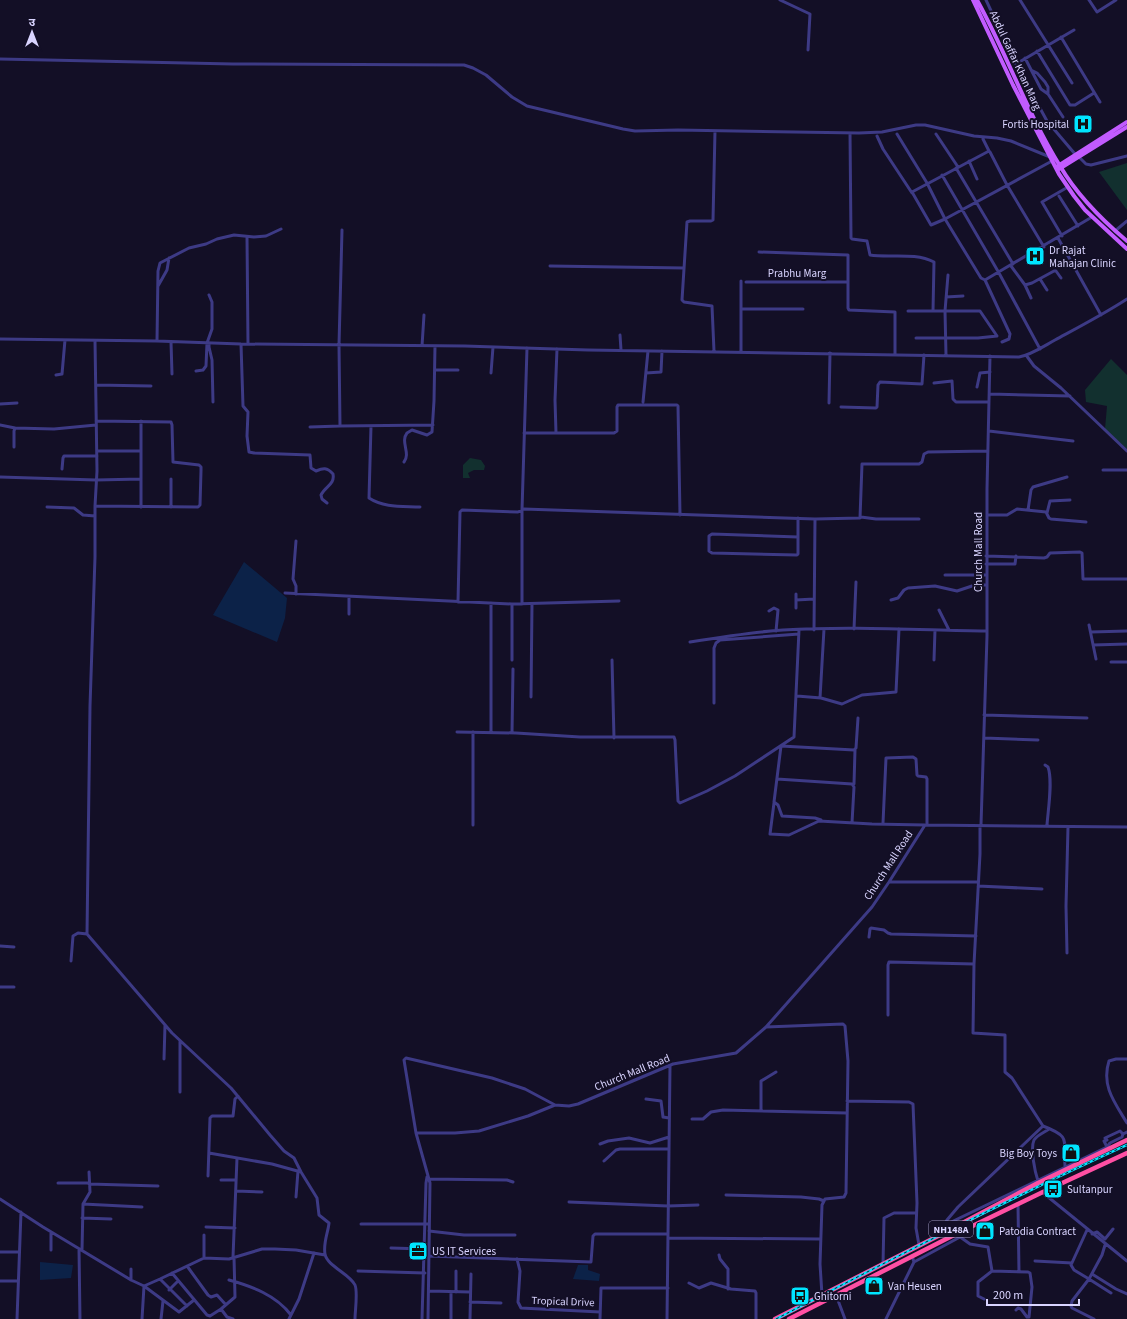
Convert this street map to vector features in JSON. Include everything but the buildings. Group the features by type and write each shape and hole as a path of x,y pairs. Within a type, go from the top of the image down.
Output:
{"highway":[{"name":"NH148A","path":"775,1319 919,1246 1038,1181 1127,1140"},
{"name":"NH148A","path":"789,1319 912,1256 958,1236 1042,1192 1127,1153"},
{"path":"1086,1160 1091,1169"},
{"path":"909,1251 912,1256"}],"main road":[{"name":"Abdul Gaffar Khan Marg","path":"972,0 1012,85 1053,158"},
{"name":"Abdul Gaffar Khan Marg","path":"977,0 1068,187 1078,202 1092,217 1127,249"},
{"path":"1077,156 1127,121"},
{"path":"1058,169 1067,162 1127,127"},
{"path":"1053,158 1067,162"},
{"path":"1067,162 1065,171 1067,177"},
{"name":"Abdul Gaffar Khan Marg","path":"1058,169 1067,177 1115,231 1127,241"}],"street":[{"path":"780,0 810,14 808,50"},
{"path":"986,0 1016,64 1047,121 1077,156 1086,164 1091,165 1127,156"},
{"path":"1020,0 1072,83"},
{"path":"1089,0 1097,12 1116,0"},
{"path":"1016,64 1074,30"},
{"path":"1061,37 1100,102"},
{"path":"1037,51 1070,105 1075,105 1094,93"},
{"path":"1025,58 1033,71 1035,78 1042,89 1048,94 1062,117"},
{"path":"0,59 233,64 464,65 479,71 520,103 534,108 628,130 850,133 880,132 916,125 929,126 974,136 1011,140 1053,158 1041,167 932,225 883,149 878,136"},
{"path":"1033,71 1037,72 1045,82 1048,88 1048,94"},
{"path":"1113,129 1127,121"},
{"path":"714,351 711,305 683,302 687,222 690,220 713,220 715,131"},
{"path":"850,133 851,238 852,240 867,241 870,255 908,256 929,259 934,262 933,311"},
{"path":"897,134 927,183 945,219 981,278 986,280 1010,334 1010,338 1002,342"},
{"path":"936,134 957,167 1031,298"},
{"path":"983,139 1007,185 1044,247"},
{"path":"912,193 927,183 989,151"},
{"path":"969,161 977,179"},
{"path":"942,175 999,273 1040,349"},
{"path":"1062,236 1042,202 1068,187"},
{"path":"1059,196 1078,226"},
{"path":"986,280 1044,247 1092,217"},
{"path":"1115,231 1127,221"},
{"path":"158,341 159,264 192,247 206,244 217,239 234,235 247,237 268,236 281,229"},
{"path":"340,426 339,345 342,230"},
{"path":"247,237 248,344"},
{"path":"1058,238 1101,315"},
{"path":"759,252 848,255 847,307 849,310 895,312 895,354"},
{"path":"158,286 167,270 169,258"},
{"path":"550,266 684,268"},
{"path":"1024,284 1027,285 1054,271 1056,271 1061,278"},
{"path":"946,355 945,311 948,275"},
{"path":"1040,279 1047,290"},
{"path":"741,352 742,281"},
{"name":"Prabhu Marg","path":"746,282 848,282"},
{"path":"196,371 203,370 206,367 208,343 212,329 212,302 210,295"},
{"path":"946,296 963,296"},
{"path":"0,339 1019,357 1040,349 1127,299"},
{"path":"741,309 803,309"},
{"path":"908,311 980,311 996,336 946,339 916,338"},
{"path":"422,346 424,315"},
{"path":"620,334 621,350"},
{"path":"56,375 62,374 65,340"},
{"path":"95,341 97,456 90,706 87,934 165,1025 180,1041 214,1070 284,1151 294,1158 300,1172 316,1196 319,1215 329,1223 326,1235 326,1256"},
{"path":"171,342 172,374"},
{"path":"208,343 212,360 213,402"},
{"path":"241,344 243,406 248,412 247,436 249,452 310,455 312,470 316,471 326,468 333,474 333,481 321,495 322,499 327,504"},
{"path":"404,462 407,456 404,441 405,434 412,430 425,435 432,432 435,346"},
{"path":"491,373 493,347"},
{"path":"522,604 522,510 527,348"},
{"path":"556,433 555,400 557,349"},
{"path":"643,402 648,351"},
{"path":"646,372 661,372 662,351"},
{"path":"829,403 830,353"},
{"path":"841,407 876,408 878,385 880,382 922,384 924,355"},
{"path":"1026,355 1034,366 1070,396 1127,451"},
{"name":"Church Mall Road","path":"428,1178 416,1133 404,1060 406,1058 492,1078 524,1089 555,1105 574,1105 679,1063 736,1053 766,1027 872,907 926,824 980,825 984,738 990,356"},
{"path":"434,370 458,370"},
{"path":"977,387 980,373 990,372"},
{"path":"934,383 952,381 953,399 956,402 989,402"},
{"path":"96,385 151,386"},
{"path":"990,394 1070,396"},
{"path":"0,404 17,403"},
{"path":"524,433 615,432 617,431 618,405 677,405 680,515"},
{"path":"141,422 141,507"},
{"path":"0,425 15,428 54,429 96,423 171,422 173,462 197,464 201,466 200,506 198,507 95,506"},
{"path":"310,427 433,425"},
{"path":"371,426 369,498 376,503 387,506 420,507"},
{"path":"14,447 15,428"},
{"path":"989,431 1073,441"},
{"path":"97,451 141,451"},
{"path":"861,517 862,464 919,464 923,462 925,453 928,452 988,451"},
{"path":"62,469 64,456 97,456"},
{"path":"1103,470 1127,470"},
{"path":"0,477 96,480 141,479"},
{"path":"1028,510 1031,490 1034,487 1067,477"},
{"path":"171,479 171,507"},
{"path":"1070,500 1050,501 1047,513 1048,517 1051,519 1086,522"},
{"path":"47,507 74,508 83,515 95,516"},
{"path":"987,515 1007,515 1016,509 1047,513"},
{"path":"458,602 460,511 465,510 518,512 522,510 815,519 861,517 876,519 919,519"},
{"path":"798,518 798,537 797,555 712,553 709,551 709,536 712,534 798,537"},
{"path":"814,630 815,519"},
{"path":"296,541 293,579 296,586 296,594"},
{"path":"986,556 1044,558 1052,552 1080,552 1082,553 1083,579 1127,579"},
{"path":"986,564 1015,564 1016,556"},
{"path":"945,575 986,575"},
{"path":"854,629 856,582"},
{"path":"890,600 898,598 904,590 908,588 935,586 957,591 975,584 986,585"},
{"path":"285,593 512,604 619,601"},
{"path":"796,594 796,608"},
{"path":"349,597 349,614"},
{"path":"796,600 814,599"},
{"path":"491,603 491,732"},
{"path":"512,604 512,660"},
{"path":"531,697 532,604"},
{"path":"768,611 774,608 778,610 776,631"},
{"path":"939,610 949,630"},
{"path":"1089,625 1096,659"},
{"path":"820,698 824,629"},
{"path":"714,703 714,648 720,640 824,629 986,631"},
{"path":"797,696 820,698 842,704 862,695 896,692 899,629"},
{"path":"934,660 935,630"},
{"path":"690,642 776,631 799,632"},
{"path":"1091,632 1127,631"},
{"path":"457,732 491,732 614,738 675,738 678,801 680,803 712,788 795,736 799,632"},
{"path":"1093,645 1127,644"},
{"path":"612,660 614,738"},
{"path":"1111,662 1127,662"},
{"path":"512,733 513,669"},
{"path":"984,715 1087,718"},
{"path":"854,784 858,718"},
{"path":"473,732 473,825"},
{"path":"984,738 1038,740"},
{"path":"781,746 843,750 855,749"},
{"path":"781,746 770,834 789,835 816,821 821,820"},
{"path":"774,802 778,805 782,816 852,823 883,824 926,824 927,779 926,777 918,776 916,759 913,757 888,757 886,759 883,824"},
{"path":"1045,766 1048,767 1050,772 1047,825"},
{"path":"777,779 852,784 854,787 852,823"},
{"path":"1066,1166 1064,1138 1060,1134 1043,1126 1012,1078 1005,1072 1005,1035 973,1034 974,964 980,825 1127,827"},
{"path":"1067,953 1066,906 1068,827"},
{"path":"889,882 978,884 1042,889"},
{"path":"869,937 870,929 872,928 884,930 892,934 976,936"},
{"path":"71,961 74,935 78,933 87,934"},
{"path":"0,946 14,947"},
{"path":"888,1015 889,962 974,964"},
{"path":"0,988 14,987"},
{"path":"164,1059 165,1025"},
{"path":"766,1027 844,1025 848,1061 846,1193 844,1197 828,1198 822,1205 820,1239 820,1278 822,1295"},
{"path":"180,1041 180,1092"},
{"path":"1127,1059 1109,1061 1108,1076 1110,1094 1127,1122"},
{"path":"667,1319 670,1066"},
{"path":"761,1111 761,1081 776,1072"},
{"path":"208,1176 211,1117 233,1116 235,1099 238,1096"},
{"path":"646,1099 661,1101 662,1116 664,1118 669,1118"},
{"path":"847,1101 909,1102 913,1104 916,1231 919,1246"},
{"path":"416,1133 455,1133 479,1131 528,1116 555,1105"},
{"path":"692,1119 704,1119 709,1113 718,1110 847,1113"},
{"path":"938,1236 943,1226 958,1207 1043,1126"},
{"path":"1038,1181 1034,1169 1034,1143 1036,1138 1049,1128"},
{"path":"1107,1147 1104,1141 1107,1140 1105,1138 1120,1131 1122,1134"},
{"path":"943,1226 1107,1147 1110,1143 1122,1137 1122,1134 1127,1132"},
{"path":"600,1144 608,1141 629,1138 648,1143 668,1137"},
{"path":"604,1161 620,1148 668,1149"},
{"path":"209,1153 300,1172"},
{"path":"172,1273 208,1316 221,1309 235,1297 234,1257 237,1158"},
{"path":"80,1319 82,1218 83,1204 89,1193 89,1172"},
{"path":"296,1197 300,1172"},
{"path":"428,1178 510,1180 513,1182"},
{"path":"422,1319 426,1183 428,1178"},
{"path":"428,1178 430,1183 428,1319"},
{"path":"221,1180 236,1180"},
{"path":"58,1183 158,1186"},
{"path":"236,1191 262,1192"},
{"path":"1042,1192 1105,1245 1127,1261"},
{"path":"726,1195 819,1198 824,1201"},
{"path":"0,1199 51,1232 131,1280 144,1286 180,1312 194,1300"},
{"path":"569,1202 668,1206 698,1205"},
{"path":"83,1204 142,1207"},
{"path":"1018,1205 1019,1272"},
{"path":"425,1209 430,1209"},
{"path":"17,1319 21,1212"},
{"path":"883,1264 884,1218 894,1213 916,1213"},
{"path":"82,1218 111,1219"},
{"path":"361,1224 429,1224"},
{"path":"206,1227 235,1228"},
{"path":"1092,1234 1097,1232 1106,1239 1113,1229"},
{"path":"1087,1230 1072,1263 1072,1268 1111,1293"},
{"path":"429,1231 464,1235 515,1236"},
{"path":"51,1232 51,1250"},
{"path":"428,1256 591,1262 593,1236 595,1234 820,1239"},
{"path":"204,1235 204,1258"},
{"path":"886,1319 914,1262 958,1236 970,1244 988,1247 992,1271"},
{"path":"1094,1319 1071,1307 1072,1301 1092,1274 1102,1255 1105,1245"},
{"path":"391,1248 424,1248"},
{"path":"144,1286 204,1258 234,1257 262,1249 296,1250 326,1256 351,1280 355,1285 355,1319"},
{"path":"0,1252 19,1252"},
{"path":"228,1280 252,1287 279,1302 290,1317 299,1299 314,1254"},
{"path":"719,1255 728,1269 728,1289"},
{"path":"912,1256 914,1262"},
{"name":"Tropical Drive","path":"517,1259 520,1271 519,1307 522,1309 600,1312 600,1319"},
{"path":"1034,1261 1072,1263"},
{"path":"188,1266 208,1295 211,1297 217,1295 226,1305"},
{"path":"131,1269 131,1280"},
{"path":"358,1271 429,1273"},
{"path":"456,1271 456,1292"},
{"path":"984,1299 978,1296 978,1282 992,1271 1028,1272 1032,1287 1029,1317 1027,1317 1021,1309 1018,1308 1016,1310"},
{"path":"470,1319 471,1274"},
{"path":"1092,1274 1116,1289 1127,1293"},
{"path":"160,1279 169,1290 187,1306"},
{"path":"0,1281 18,1281"},
{"path":"169,1290 178,1281"},
{"path":"689,1282 699,1288 711,1283 728,1289 755,1292 756,1319"},
{"path":"142,1319 144,1286"},
{"path":"600,1312 601,1288 668,1288"},
{"path":"429,1291 470,1292"},
{"path":"451,1292 451,1319"},
{"path":"836,1295 845,1319"},
{"path":"161,1319 163,1301"},
{"path":"470,1302 501,1303"},
{"path":"422,1304 428,1304"},
{"path":"221,1309 227,1316 233,1319"}],"green space":[{"path":"1127,163 1127,210 1099,172"},
{"path":"1111,359 1127,375 1127,449 1105,429 1107,406 1086,402 1085,390"},
{"path":"470,458 481,460 485,466 484,470 474,470 468,473 470,478 463,478 463,465"}],"water":[{"path":"244,562 287,598 285,618 277,642 213,615"},
{"path":"40,1262 73,1265 71,1278 40,1280"},
{"path":"578,1265 588,1265 588,1270 600,1274 599,1281 573,1279"}],"railway":[{"path":"776,1319 994,1208 1127,1145"}],"place":[{"name":"Fortis Hospital","path":"1083,124"},
{"name":"Dr Rajat Mahajan Clinic","path":"1035,256"},
{"name":"Big Boy Toys","path":"1071,1153"},
{"name":"Sultanpur","path":"1053,1189"},
{"name":"Patodia Contract","path":"985,1231"},
{"name":"US IT Services","path":"418,1251"},
{"name":"Van Heusen","path":"874,1286"},
{"name":"Ghitorni","path":"800,1296"}]}
